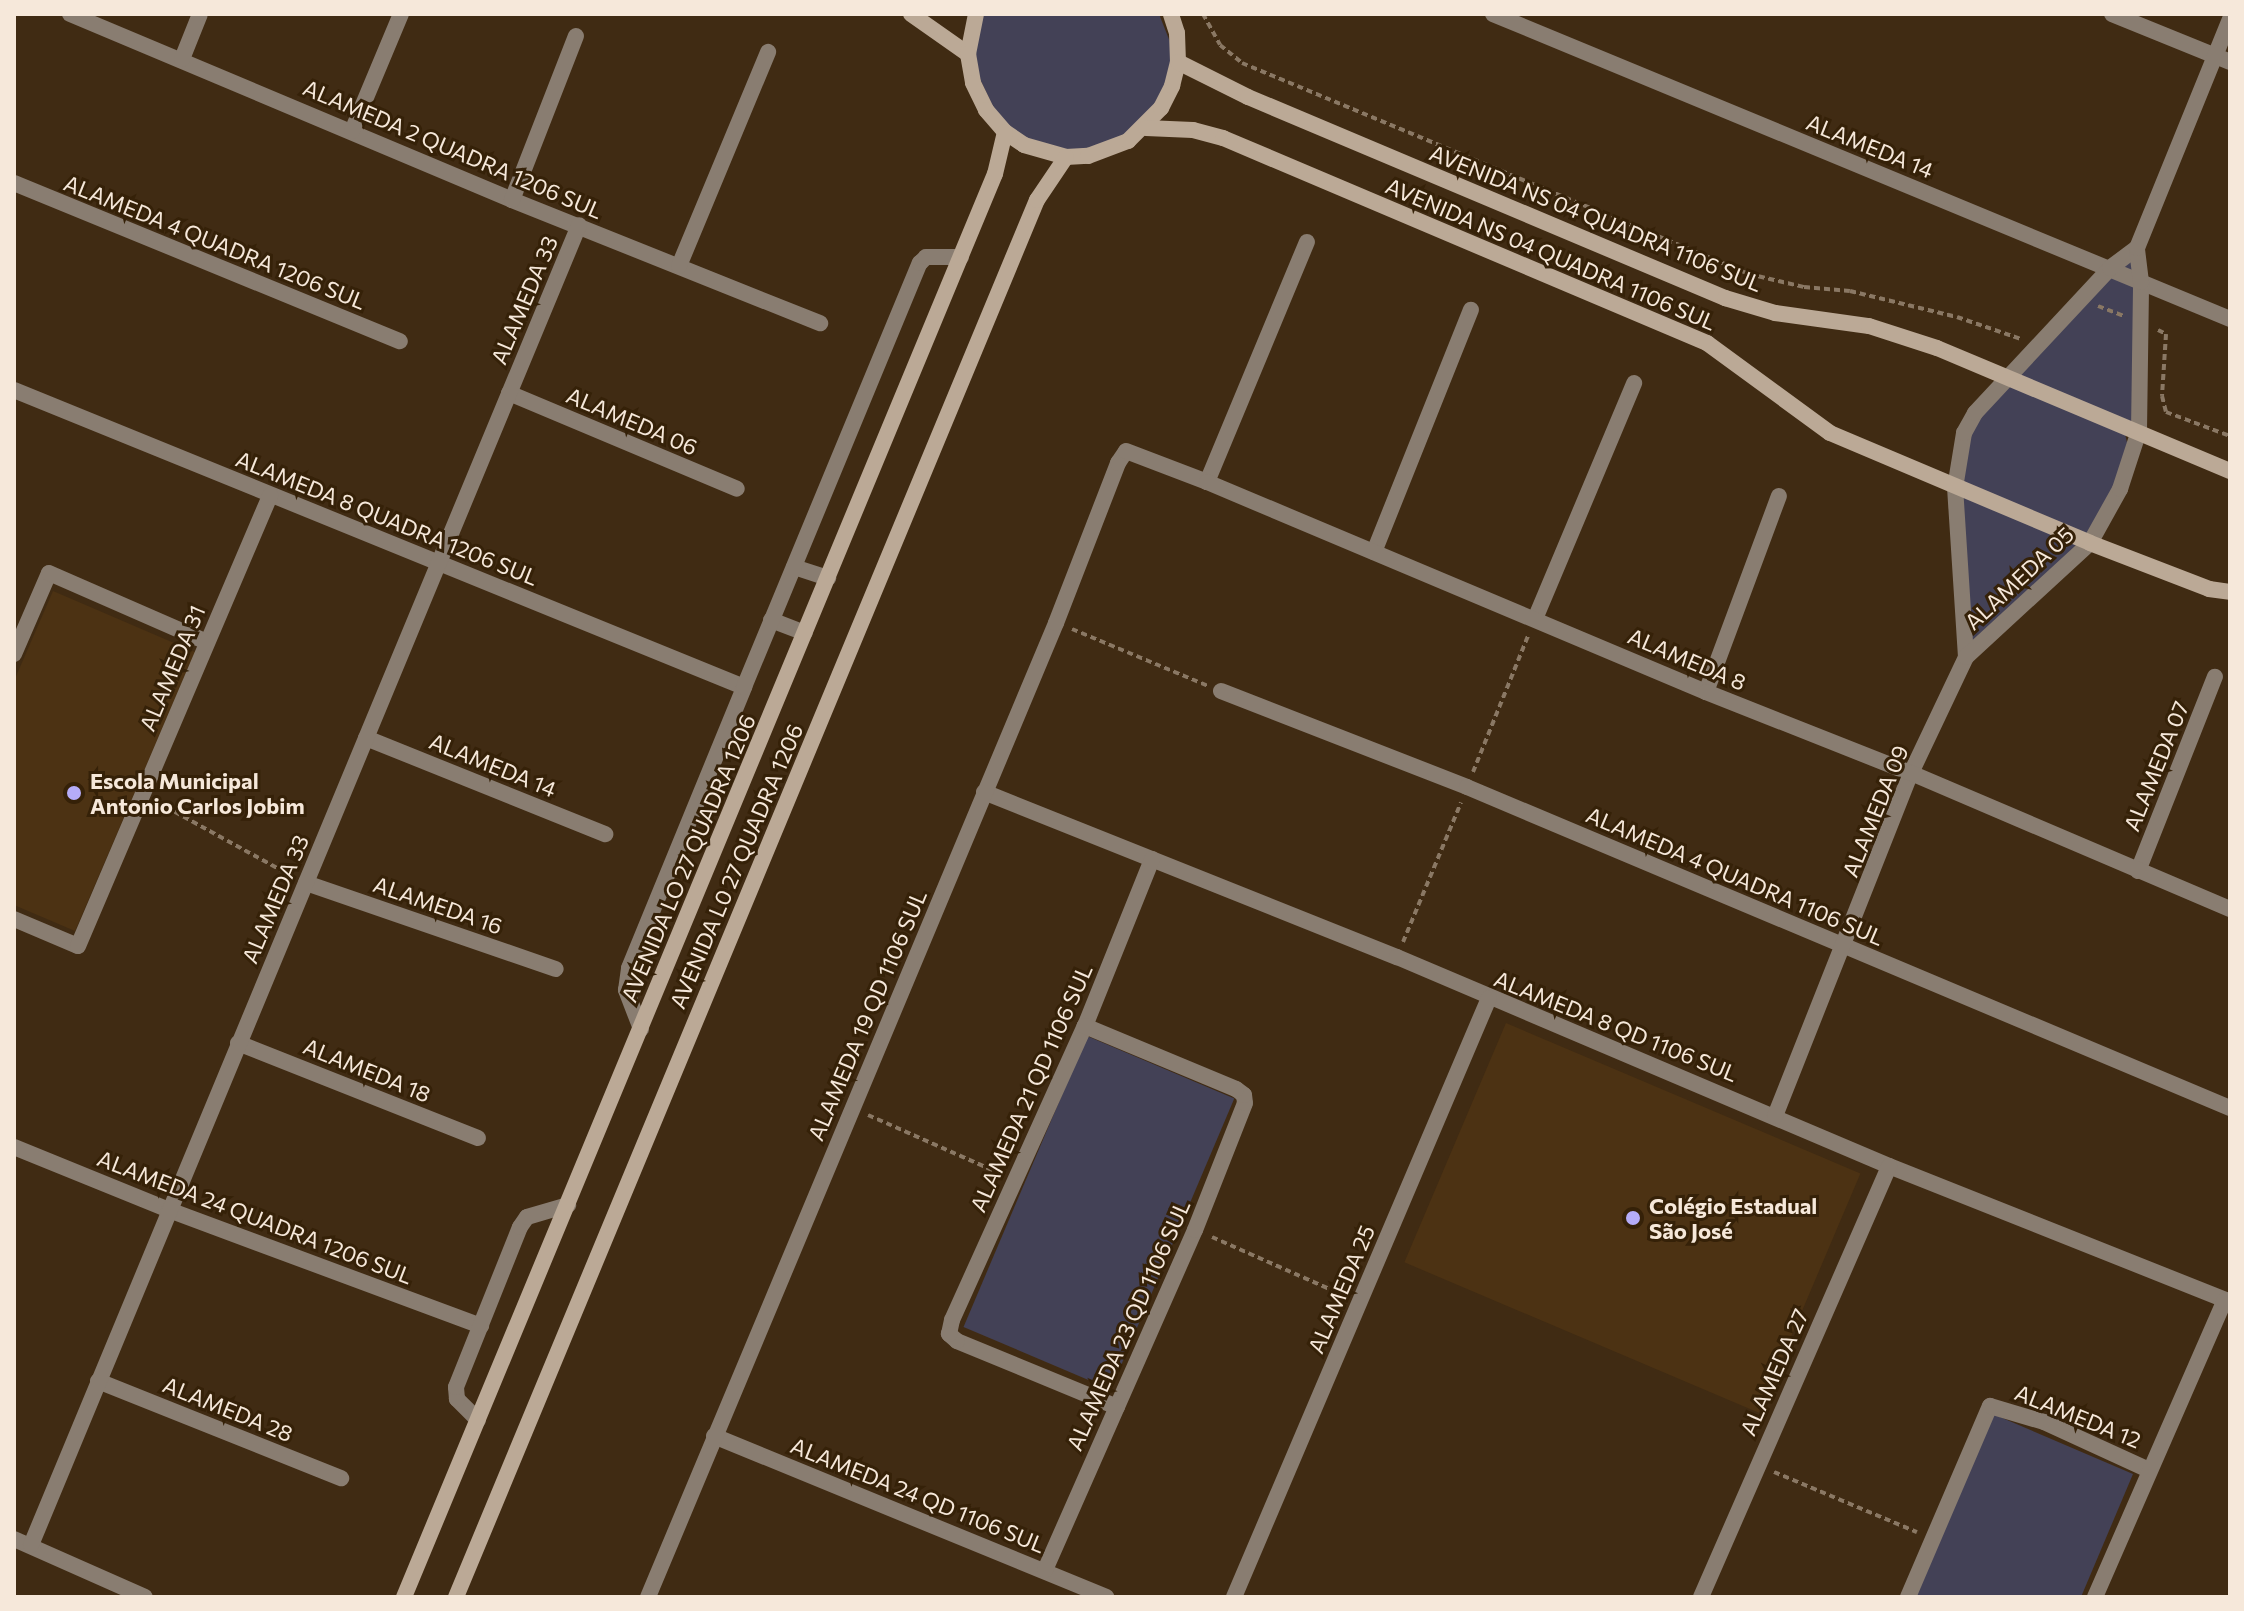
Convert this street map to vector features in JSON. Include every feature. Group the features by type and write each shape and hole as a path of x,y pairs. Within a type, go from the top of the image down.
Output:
{"main road":[{"path":"911,14 968,54"},
{"path":"976,14 968,54 973,83 986,110 1005,132 1024,145 1066,157 1109,150 1146,128 1161,108 1172,86 1178,62 1177,33 1171,14"},
{"name":"AVENIDA NS 04 QUADRA 1106 SUL","path":"1178,62 1248,97 1725,298 1775,313 1869,326 1937,348 2230,471"},
{"name":"AVENIDA NS 04 QUADRA 1106 SUL","path":"1146,128 1193,130 1223,138 1707,343 1830,433 2090,543 2209,589 2230,592"},
{"name":"AVENIDA LO 27 QUADRA 1206","path":"404,1597 961,257 995,174 1005,132"},
{"name":"AVENIDA L0 27 QUADRA 1206","path":"456,1597 1037,200 1066,157"}],"street":[{"name":"ALAMEDA 2 QUADRA 1206 SUL","path":"70,14 512,200 820,323"},
{"path":"182,59 200,14"},
{"path":"352,131 401,14"},
{"name":"ALAMEDA 14","path":"1493,14 2230,319"},
{"path":"2112,14 2222,59"},
{"name":"ALAMEDA 05","path":"1966,657 1955,488 1964,433 1975,413 2110,268 2137,248 2222,59 2230,19"},
{"path":"512,200 576,36"},
{"path":"679,266 768,52"},
{"name":"ALAMEDA 4 QUADRA 1206 SUL","path":"14,183 400,341"},
{"name":"ALAMEDA 33","path":"31,1545 366,738 437,559 579,225"},
{"path":"1207,482 1307,242"},
{"name":"ALAMEDA 05","path":"1966,657 2090,543 2120,489 2139,431 2141,282 2137,248"},
{"path":"641,1029 626,990 629,968 771,620 920,263 926,257 961,257"},
{"path":"1374,552 1471,310"},
{"path":"1535,619 1634,383"},
{"name":"ALAMEDA 8 QUADRA 1206 SUL","path":"14,390 270,495 437,559 744,687"},
{"name":"ALAMEDA 06","path":"509,393 737,489"},
{"name":"ALAMEDA 8","path":"1126,451 1207,482 1706,692 1911,773 2230,909"},
{"name":"ALAMEDA 19 QD 1106 SUL","path":"648,1597 1056,623 1118,463 1126,451"},
{"name":"ALAMEDA 31","path":"14,919 78,946 270,495"},
{"path":"1706,692 1779,496"},
{"path":"794,567 828,578"},
{"path":"14,654 49,573 207,642"},
{"path":"771,620 805,633"},
{"name":"ALAMEDA 09","path":"1775,1116 1845,947 1911,773 1966,657"},
{"name":"ALAMEDA 07","path":"2138,871 2215,677"},
{"name":"ALAMEDA 4 QUADRA 1106 SUL","path":"1221,691 1467,787 2230,1108"},
{"name":"ALAMEDA 14","path":"366,738 605,834"},
{"name":"ALAMEDA 8 QD 1106 SUL","path":"984,792 1397,957 1889,1166 2227,1301"},
{"name":"ALAMEDA 21 QD 1106 SUL","path":"1117,1407 957,1341 949,1334 1014,1180 1085,1026 1152,859"},
{"name":"ALAMEDA 16","path":"306,883 556,969"},
{"name":"ALAMEDA 25","path":"1234,1597 1489,998"},
{"name":"ALAMEDA 23 QD 1106 SUL","path":"1045,1570 1195,1230 1245,1103 1244,1095 1236,1089 1085,1026"},
{"name":"ALAMEDA 18","path":"238,1043 478,1138"},
{"name":"ALAMEDA 24 QUADRA 1206 SUL","path":"14,1147 169,1210 481,1326"},
{"name":"ALAMEDA 27","path":"1701,1597 1889,1166"},
{"path":"478,1420 457,1399 456,1387 481,1326 527,1217 568,1205"},
{"path":"2095,1597 2149,1470 2227,1301"},
{"name":"ALAMEDA 28","path":"98,1381 341,1478"},
{"name":"ALAMEDA 12","path":"1933,1538 1990,1406 2044,1422 2149,1470"},
{"name":"ALAMEDA 24 QD 1106 SUL","path":"714,1436 1106,1597"},
{"path":"1908,1597 1933,1538"},
{"path":"14,1539 127,1594 145,1597"}],"path":[{"path":"1203,14 1220,45 1242,63 1749,274 1804,287 1850,291 1957,317 2029,341"},
{"path":"2082,299 2166,334 2162,396 2166,412 2230,436"},
{"path":"1056,623 1221,691"},
{"path":"142,794 306,883"},
{"path":"852,1108 1014,1180"},
{"path":"1195,1230 1359,1302"},
{"path":"1757,1465 1933,1538"}],"shaded area":[{"path":"976,14 1159,14 1178,62 1146,128 1088,156 1005,132 968,54"},
{"path":"2137,248 2139,431 2123,425 2131,460 2108,513 1966,657 1955,488 1964,433"},
{"name":"Escola Municipal Antonio Carlos Jobim","path":"53,591 195,652 75,931 14,905 14,681"},
{"name":"Colégio Estadual São José","path":"1506,1023 1860,1173 1759,1413 1404,1262"},
{"path":"1087,1036 1234,1099 1111,1389 964,1327"},
{"path":"1993,1414 2133,1474 2081,1597 1915,1597"}],"place":[{"name":"Escola Municipal Antonio Carlos Jobim","path":"74,793"},
{"name":"Colégio Estadual São José","path":"1633,1218"}]}
